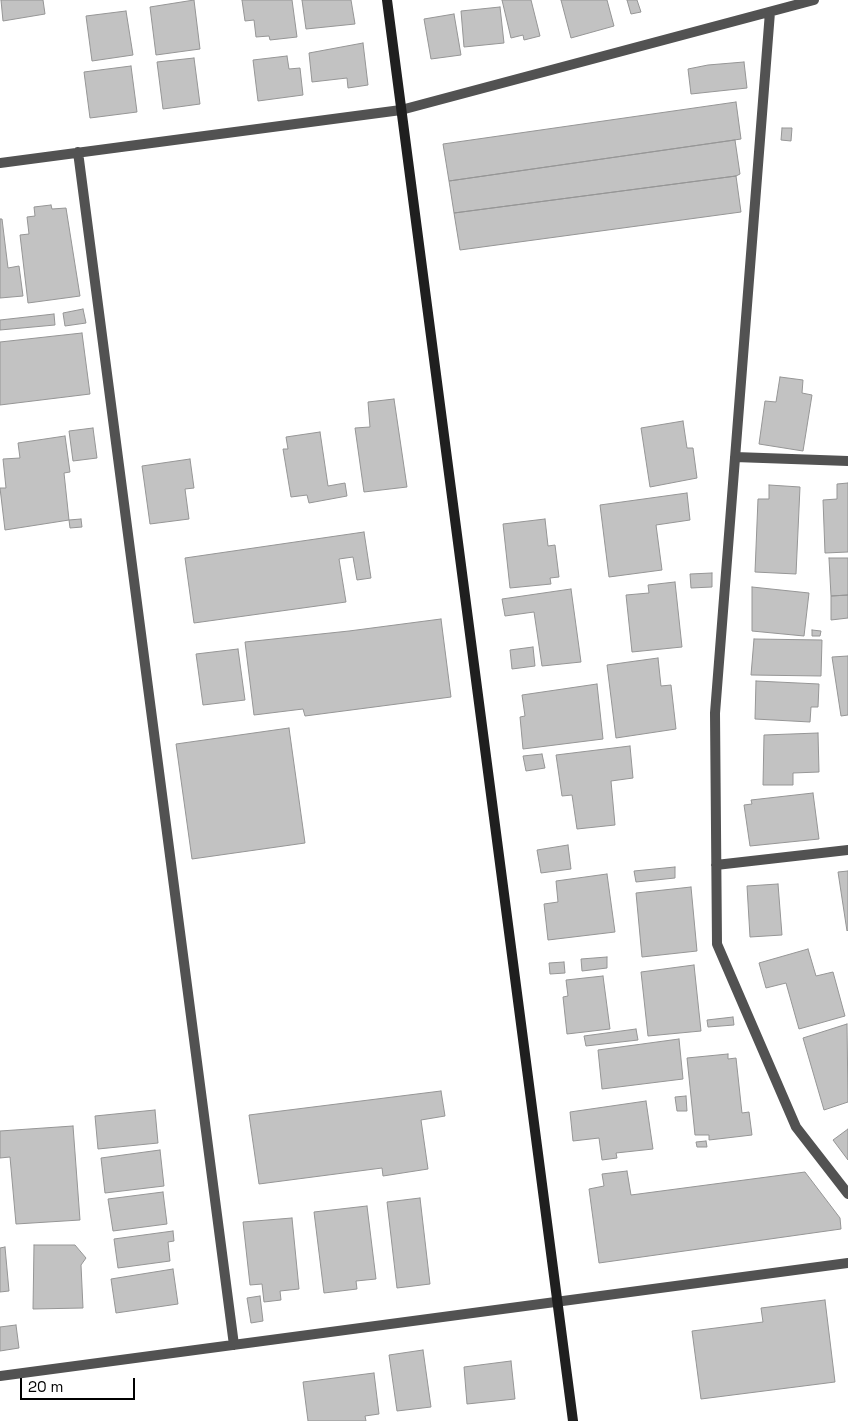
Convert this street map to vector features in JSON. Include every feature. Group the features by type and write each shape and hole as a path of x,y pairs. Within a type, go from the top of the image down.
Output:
{"street":[{"path":"387,0 573,1421"},
{"path":"0,163 401,110 814,0"},
{"path":"770,12 715,713 717,944 796,1127 848,1194"},
{"path":"78,152 234,1345"},
{"path":"735,457 848,461"},
{"path":"716,865 848,850"},
{"path":"0,1376 848,1263"}],"building":[{"path":"1,0 43,0 45,14 3,21"},
{"path":"194,0 200,49 156,55 150,7"},
{"path":"242,0 292,0 297,37 270,40 269,36 256,37 254,20 245,21"},
{"path":"302,0 351,0 355,24 306,29"},
{"path":"502,0 531,0 540,36 524,40 523,35 511,38"},
{"path":"561,0 607,0 614,26 571,38"},
{"path":"627,0 637,0 641,12 631,14"},
{"path":"500,7 504,43 464,47 461,11"},
{"path":"126,11 133,55 92,61 86,16"},
{"path":"454,14 461,55 431,59 424,19"},
{"path":"363,43 368,85 348,88 347,78 312,82 309,53"},
{"path":"287,56 289,69 300,68 303,95 258,101 253,60"},
{"path":"194,58 200,104 163,109 157,62"},
{"path":"744,62 747,88 691,94 688,69"},
{"path":"131,66 137,112 90,118 84,72"},
{"path":"736,102 741,139 449,181 443,144"},
{"path":"782,128 792,128 791,141 781,140"},
{"path":"735,140 740,174 736,176 454,213 449,181"},
{"path":"736,176 741,212 460,250 454,213"},
{"path":"51,205 52,209 66,208 80,296 28,303 20,235 29,234 27,217 35,216 34,207"},
{"path":"0,219 2,219 8,268 19,266 23,296 0,298"},
{"path":"83,309 86,323 65,326 63,313"},
{"path":"54,314 55,325 0,330 0,320"},
{"path":"82,333 90,394 0,405 0,342"},
{"path":"780,377 803,380 802,393 812,395 803,451 759,444 765,401 776,402"},
{"path":"394,399 407,487 364,492 355,428 370,427 368,402"},
{"path":"683,421 687,448 693,448 697,478 650,487 641,428"},
{"path":"93,428 97,458 73,461 69,431"},
{"path":"320,432 328,486 345,483 347,496 309,503 307,495 291,497 283,449 288,449 286,437"},
{"path":"65,436 70,472 64,473 69,520 5,530 0,488 6,488 3,459 20,458 18,443"},
{"path":"190,459 194,488 185,489 189,519 150,524 142,466"},
{"path":"848,483 848,552 825,553 823,500 837,499 837,484"},
{"path":"769,485 800,487 796,574 755,572 758,499 769,499"},
{"path":"687,493 690,520 656,525 662,570 609,577 600,505"},
{"path":"81,519 82,527 70,528 69,520"},
{"path":"545,519 548,546 555,545 559,577 550,578 551,584 510,588 503,524"},
{"path":"364,532 371,578 357,580 353,557 339,559 346,602 194,623 185,558"},
{"path":"829,558 848,558 848,595 831,596"},
{"path":"712,573 712,587 691,588 690,574"},
{"path":"675,582 682,647 632,652 626,595 649,593 648,585"},
{"path":"752,587 809,593 804,636 752,631"},
{"path":"571,589 581,662 542,666 534,612 505,616 502,599"},
{"path":"848,595 848,618 831,620 831,596"},
{"path":"441,619 451,697 305,716 303,709 254,715 245,642"},
{"path":"812,630 821,631 820,636 812,636"},
{"path":"754,639 822,640 821,676 751,675"},
{"path":"533,647 535,666 512,669 510,650"},
{"path":"238,649 245,700 203,705 196,654"},
{"path":"848,656 848,715 841,716 832,657"},
{"path":"658,658 661,686 671,685 676,729 616,738 607,665"},
{"path":"756,681 819,684 818,707 811,707 810,722 755,719"},
{"path":"597,684 603,739 523,749 520,717 525,716 522,695"},
{"path":"289,728 305,843 192,859 176,744"},
{"path":"818,733 819,772 793,773 793,785 763,785 764,735"},
{"path":"630,746 633,778 611,781 615,825 577,829 572,795 562,796 556,755"},
{"path":"542,754 545,768 526,771 523,756"},
{"path":"813,793 819,839 750,846 744,805 752,804 751,800"},
{"path":"568,845 571,869 541,873 537,850"},
{"path":"675,867 675,878 636,882 634,871"},
{"path":"848,871 848,930 847,931 838,872"},
{"path":"607,874 615,932 548,940 544,904 558,902 556,881"},
{"path":"778,884 782,935 750,937 747,886"},
{"path":"691,887 697,951 642,957 636,893"},
{"path":"808,949 816,976 833,972 845,1016 799,1029 786,983 766,988 759,963"},
{"path":"607,957 607,968 582,971 581,959"},
{"path":"564,962 565,973 550,974 549,963"},
{"path":"694,965 701,1031 648,1036 641,972"},
{"path":"603,976 610,1029 567,1034 563,997 568,996 566,980"},
{"path":"733,1017 734,1025 708,1027 707,1020"},
{"path":"847,1024 848,1102 824,1110 803,1038"},
{"path":"636,1029 638,1040 586,1046 584,1036"},
{"path":"679,1039 683,1079 602,1089 598,1050"},
{"path":"728,1054 728,1059 736,1058 742,1113 749,1112 752,1135 709,1140 709,1135 695,1135 687,1058"},
{"path":"441,1091 445,1116 421,1120 428,1169 383,1176 382,1168 259,1184 249,1115"},
{"path":"686,1096 687,1111 677,1111 675,1097"},
{"path":"646,1101 653,1149 616,1153 617,1158 602,1160 599,1138 573,1141 570,1112"},
{"path":"155,1110 158,1143 98,1149 95,1116"},
{"path":"73,1126 80,1220 16,1224 10,1157 0,1158 0,1131"},
{"path":"848,1129 848,1160 833,1140"},
{"path":"706,1141 707,1147 697,1147 696,1142"},
{"path":"160,1150 164,1186 105,1193 101,1158"},
{"path":"627,1171 631,1195 805,1172 840,1218 841,1229 599,1263 589,1189 604,1186 602,1174"},
{"path":"163,1192 167,1224 113,1231 108,1199"},
{"path":"420,1198 430,1284 397,1288 387,1202"},
{"path":"367,1206 376,1279 356,1281 357,1289 324,1293 314,1212"},
{"path":"292,1218 299,1289 280,1291 281,1300 264,1302 262,1284 250,1285 243,1222"},
{"path":"173,1231 174,1241 168,1242 170,1261 118,1268 114,1239"},
{"path":"34,1245 75,1245 86,1258 81,1265 83,1308 33,1309"},
{"path":"5,1247 9,1291 0,1292 0,1248"},
{"path":"173,1269 178,1304 116,1313 111,1279"},
{"path":"260,1296 263,1321 251,1323 247,1298"},
{"path":"825,1300 835,1382 701,1399 692,1331 763,1322 761,1308"},
{"path":"16,1325 19,1348 0,1351 0,1327"},
{"path":"423,1350 431,1407 397,1411 389,1355"},
{"path":"511,1361 515,1399 467,1404 464,1367"},
{"path":"374,1373 379,1414 365,1416 366,1421 308,1421 303,1382"}]}
